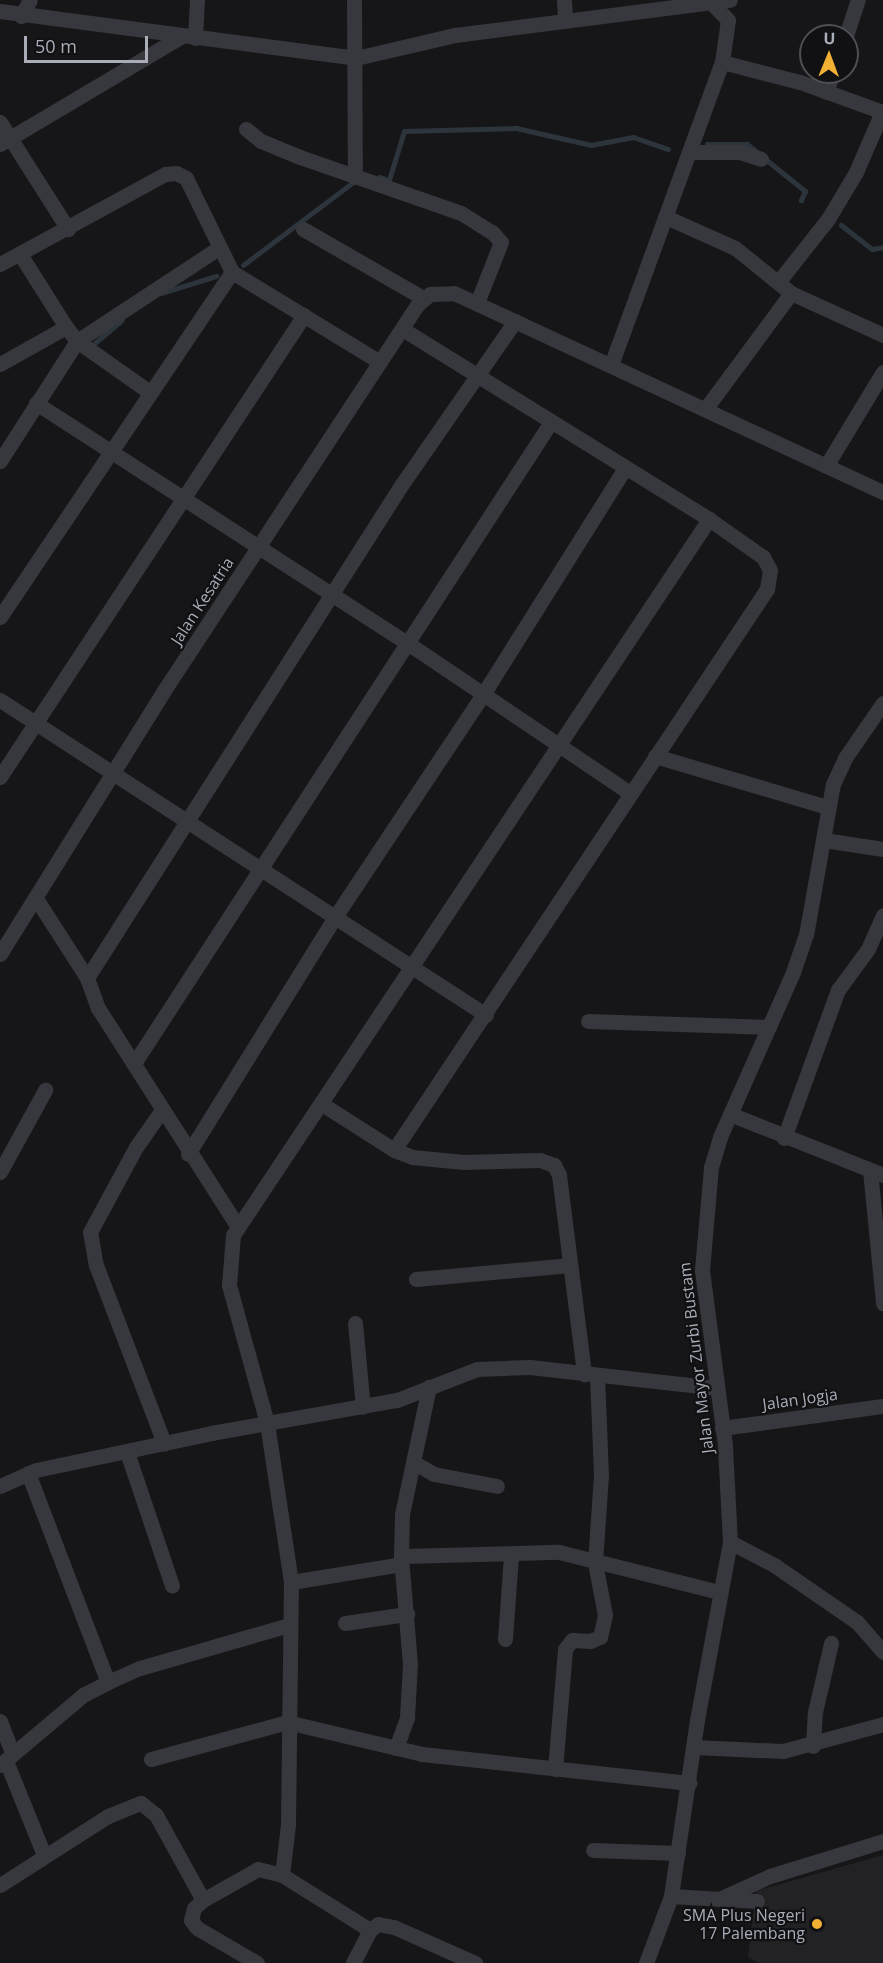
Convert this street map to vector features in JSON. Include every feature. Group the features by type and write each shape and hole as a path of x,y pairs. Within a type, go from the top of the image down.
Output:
{"street":[{"path":"21,16 30,0"},
{"path":"6,140 188,37 197,0"},
{"path":"354,0 355,177"},
{"path":"564,0 565,21"},
{"path":"0,11 21,16 356,58 455,35 730,0"},
{"path":"850,24 858,0"},
{"path":"611,365 692,152 722,62 728,20 710,2"},
{"path":"722,62 826,92 882,112 856,172 828,219 779,281"},
{"path":"826,92 829,84"},
{"path":"0,122 6,140 68,229"},
{"path":"246,129 261,141 355,177 461,213 492,232 501,243 477,303"},
{"path":"692,152 729,151 761,159"},
{"path":"0,264 68,229 165,174 176,172 186,178 217,249 232,272 380,362"},
{"path":"666,217 735,248 779,281 791,293 883,335"},
{"path":"303,229 423,298 436,292 454,293 883,492"},
{"path":"0,461 77,341 217,249"},
{"path":"21,254 77,341 152,393"},
{"path":"0,617 232,272"},
{"path":"706,408 791,293"},
{"name":"Jalan Kesatria","path":"0,954 37,900 112,771 423,298"},
{"path":"0,777 304,315"},
{"path":"87,978 332,594 516,321"},
{"path":"0,364 66,327"},
{"path":"394,1150 486,1015 770,580 770,570 763,557 709,519 402,329"},
{"path":"826,466 883,372"},
{"path":"36,403 260,546 630,793"},
{"path":"135,1062 260,865 551,422"},
{"path":"188,1154 335,917 482,696 625,468"},
{"path":"282,1875 288,1825 287,1722 291,1581 267,1423 229,1285 230,1248 237,1225 322,1104 557,744 709,519"},
{"path":"0,700 260,865 335,917 486,1015"},
{"name":"Jalan Mayor Zurbi Bustam","path":"646,1963 671,1896 694,1747 730,1542 722,1428 702,1270 703,1231 711,1167 730,1114 769,1027 806,935 824,840 827,807 845,758 883,703"},
{"path":"655,756 827,807"},
{"path":"824,840 883,849"},
{"path":"37,900 87,978 98,1008 135,1062 188,1154 237,1225"},
{"path":"784,1138 838,990 868,950 883,915"},
{"path":"588,1021 769,1027"},
{"path":"0,1172 45,1090"},
{"path":"322,1104 394,1150 437,1161 540,1160 554,1165 559,1175 570,1265 590,1374 601,1466 595,1563 605,1605 600,1637 590,1641 572,1640 565,1649 555,1769"},
{"path":"162,1110 136,1147 90,1232 96,1265 164,1443"},
{"path":"730,1114 784,1138 876,1172 883,1303"},
{"path":"416,1279 570,1265"},
{"path":"355,1323 363,1407"},
{"path":"0,1486 28,1473 164,1443 397,1400 477,1369 500,1366 716,1388"},
{"path":"396,1748 409,1704 407,1614 401,1560 402,1514 429,1387"},
{"name":"Jalan Jogja","path":"722,1428 883,1406"},
{"path":"127,1452 172,1586"},
{"path":"413,1462 434,1474 496,1486"},
{"path":"28,1473 108,1682"},
{"path":"730,1542 774,1565 857,1622 883,1652"},
{"path":"291,1581 401,1560 559,1552 595,1563 720,1592"},
{"path":"506,1639 511,1555"},
{"path":"345,1623 407,1614"},
{"path":"6,1760 83,1695 108,1682 140,1668 289,1625"},
{"path":"813,1746 815,1712 831,1643"},
{"path":"0,1721 6,1760 44,1855"},
{"path":"150,1759 287,1722 396,1748 689,1784"},
{"path":"694,1747 760,1752 813,1746 883,1724"},
{"path":"0,1885 44,1855 132,1805 148,1805 203,1900"},
{"path":"719,1899 770,1876 883,1841"},
{"path":"593,1850 678,1853"},
{"path":"256,1963 197,1928 192,1912 203,1900 258,1869 282,1875 370,1930"},
{"path":"671,1896 757,1900"},
{"path":"353,1963 370,1930 378,1924 394,1927 475,1963"}],"shaded area":[{"name":"SMA Plus Negeri 17 Palembang","path":"883,1855 883,1963 759,1963 748,1957 756,1891"}],"waterway":[{"path":"379,177 389,180 404,131 516,128 591,145 633,137 668,149"},
{"path":"707,144 747,144 757,152"},
{"path":"764,158 805,191 801,200"},
{"path":"243,265 357,179"},
{"path":"841,225 872,249 883,247"},
{"path":"161,293 216,276"},
{"path":"91,346 122,320"}],"place":[{"name":"SMA Plus Negeri 17 Palembang","path":"817,1924"}]}
